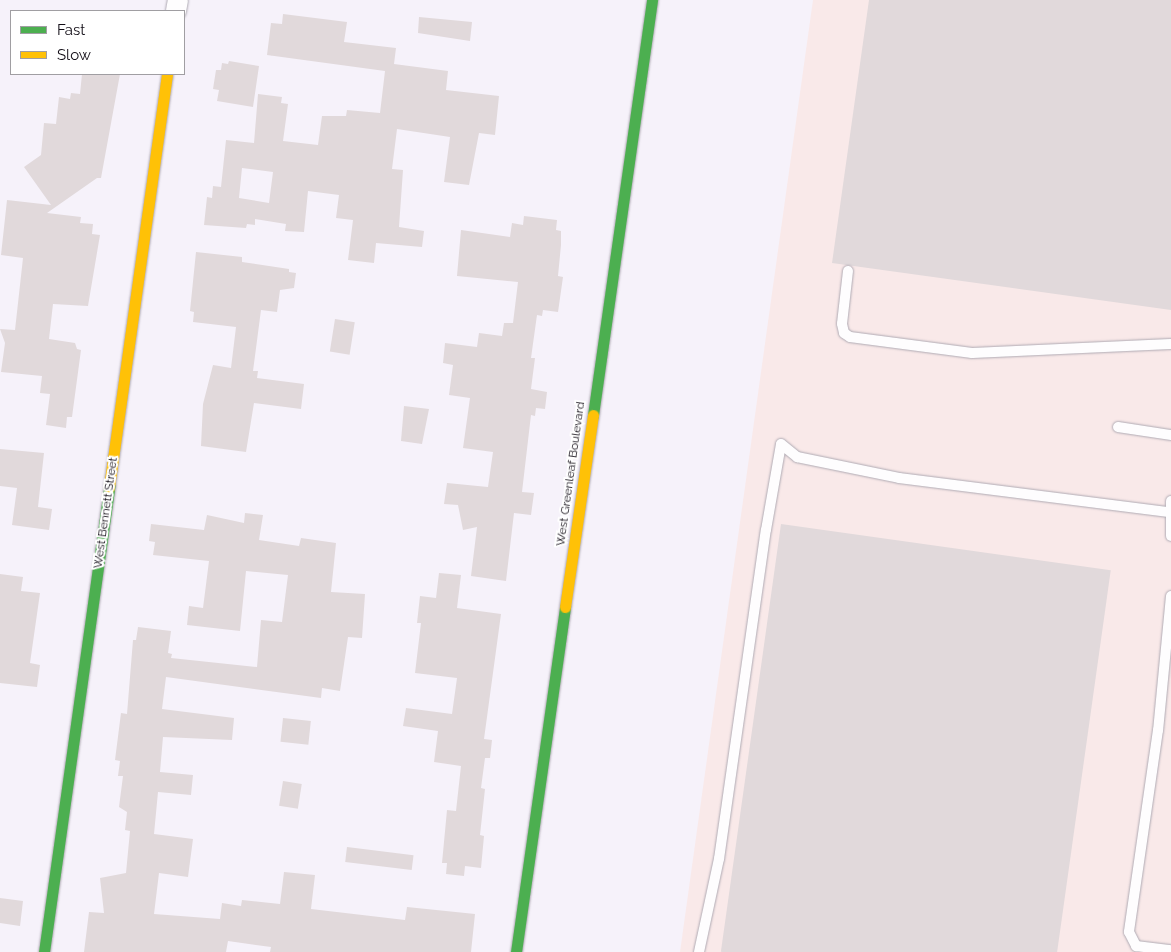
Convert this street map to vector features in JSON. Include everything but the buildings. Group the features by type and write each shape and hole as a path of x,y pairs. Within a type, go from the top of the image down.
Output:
{"street":[{"name":"West Greenleaf Boulevard","path":"516,952 652,0"},
{"name":"West Bennett Street","path":"44,952 167,75"}],"lane":[{"path":"848,271 842,324 844,333 850,337 972,353 1171,344"},
{"path":"1118,427 1171,435"},
{"path":"699,952 719,859 766,530 781,444 797,457 900,478 1169,512"},
{"path":"1171,501 1169,512 1171,536"},
{"path":"1171,596 1158,730 1129,932 1136,946 1171,950"}],"shaded area":[{"path":"813,0 1171,0 1171,952 680,952"}],"traffic: fast":[{"path":"593,415 652,0"},
{"path":"44,952 109,487"},
{"path":"516,952 565,607"}],"traffic: slow":[{"path":"109,487 167,75"},
{"path":"565,607 593,415"}]}
